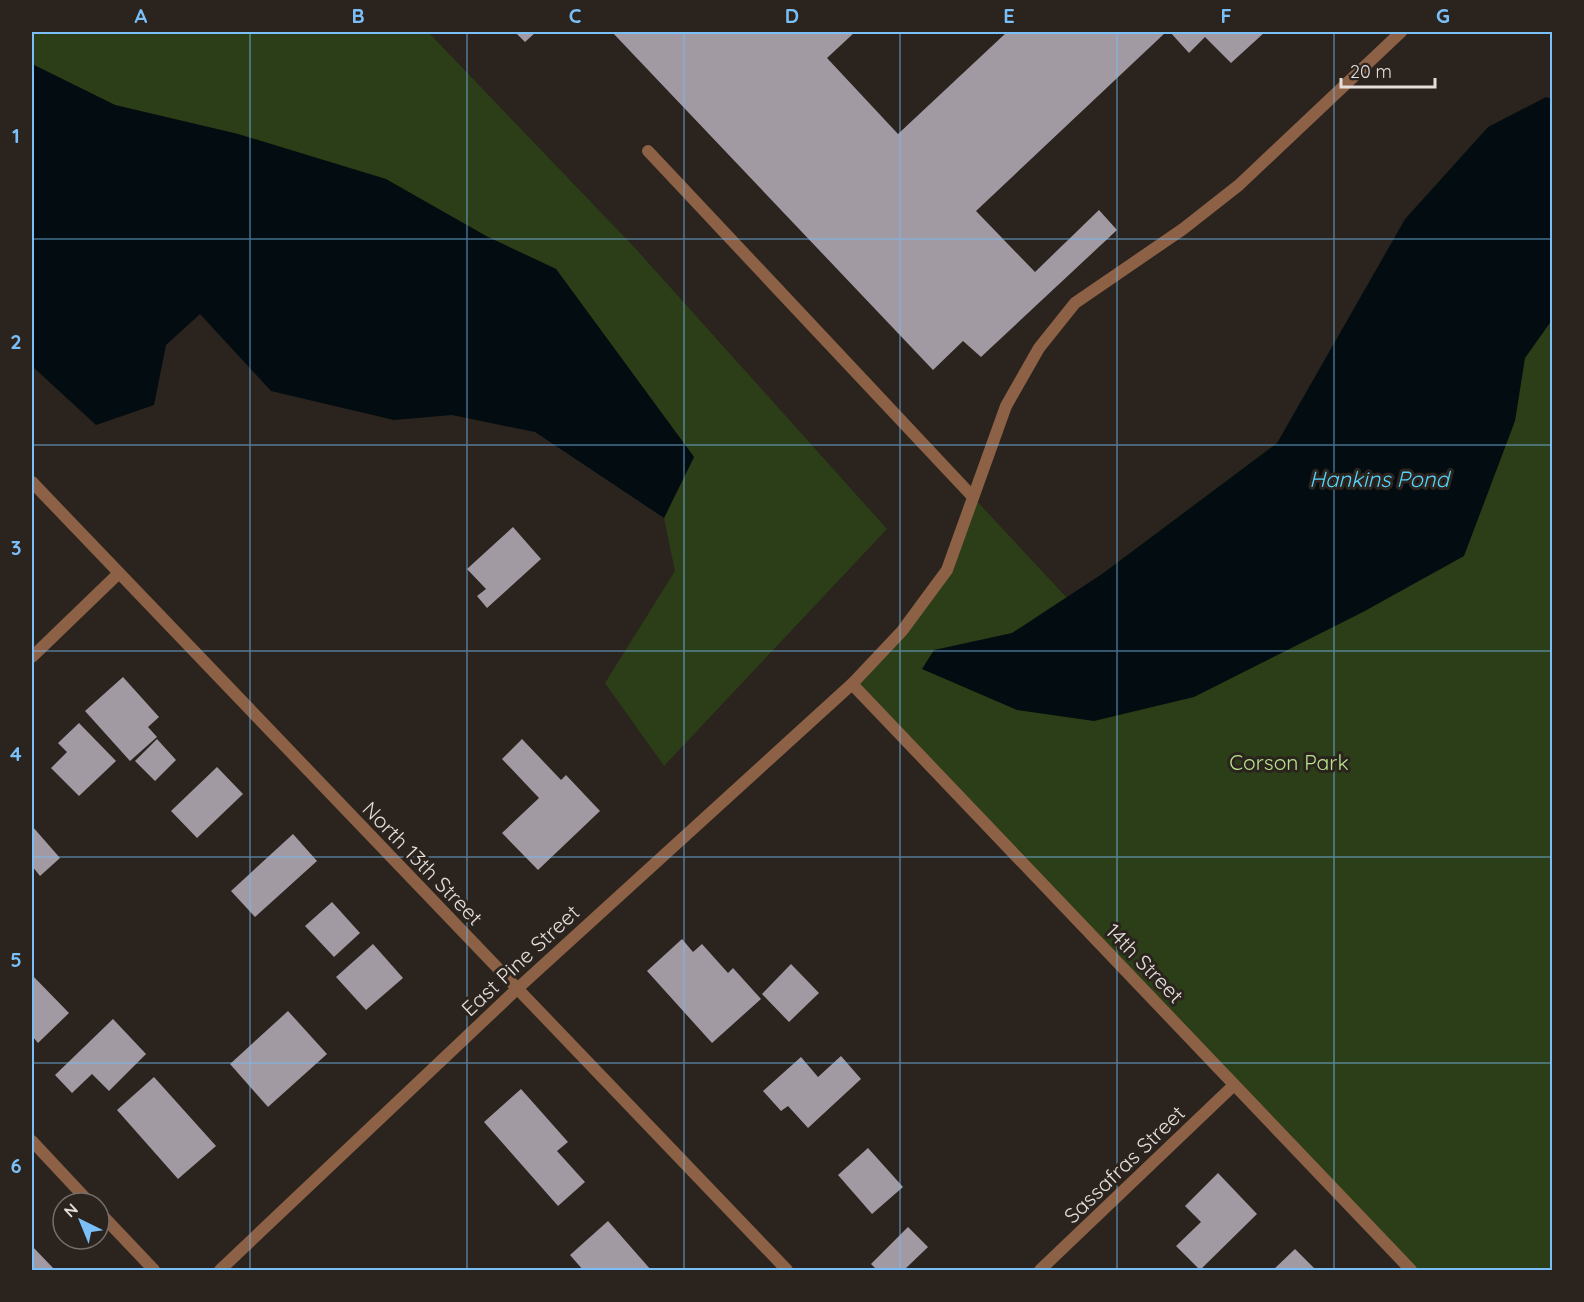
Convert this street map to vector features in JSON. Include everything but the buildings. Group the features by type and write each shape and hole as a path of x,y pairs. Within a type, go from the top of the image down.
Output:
{"street":[{"name":"East Pine Street","path":"220,1270 517,989 852,684 902,631 947,570 1006,406 1039,348 1075,303 1183,229 1239,185 1401,32"},
{"path":"648,151 973,497"},
{"name":"North 13th Street","path":"32,482 787,1270"},
{"path":"32,657 119,573"},
{"name":"14th Street","path":"852,684 1411,1270"},
{"name":"Sassafras Street","path":"1040,1270 1234,1085"},
{"path":"32,1141 79,1191"},
{"path":"111,1225 154,1270"}],"green space":[{"path":"32,32 428,32 635,248 887,529 664,766 605,683 675,571 664,518 694,457 556,269 488,237 238,134 115,105 32,64"},
{"name":"Corson Park","path":"1546,97 1552,99 1552,1270 1411,1270 852,684 947,570 973,497 1067,598 1277,443 1405,219 1488,127"}],"water":[{"path":"32,64 115,105 238,134 386,179 488,237 556,269 694,457 664,518 535,432 452,415 394,420 271,391 200,314 166,345 154,405 96,425 32,366"},
{"name":"Hankins Pond","path":"1546,97 1552,99 1552,320 1525,358 1515,421 1464,556 1363,612 1194,697 1094,721 1017,710 922,669 934,650 1012,633 1102,574 1277,443 1405,219 1488,127"}]}
